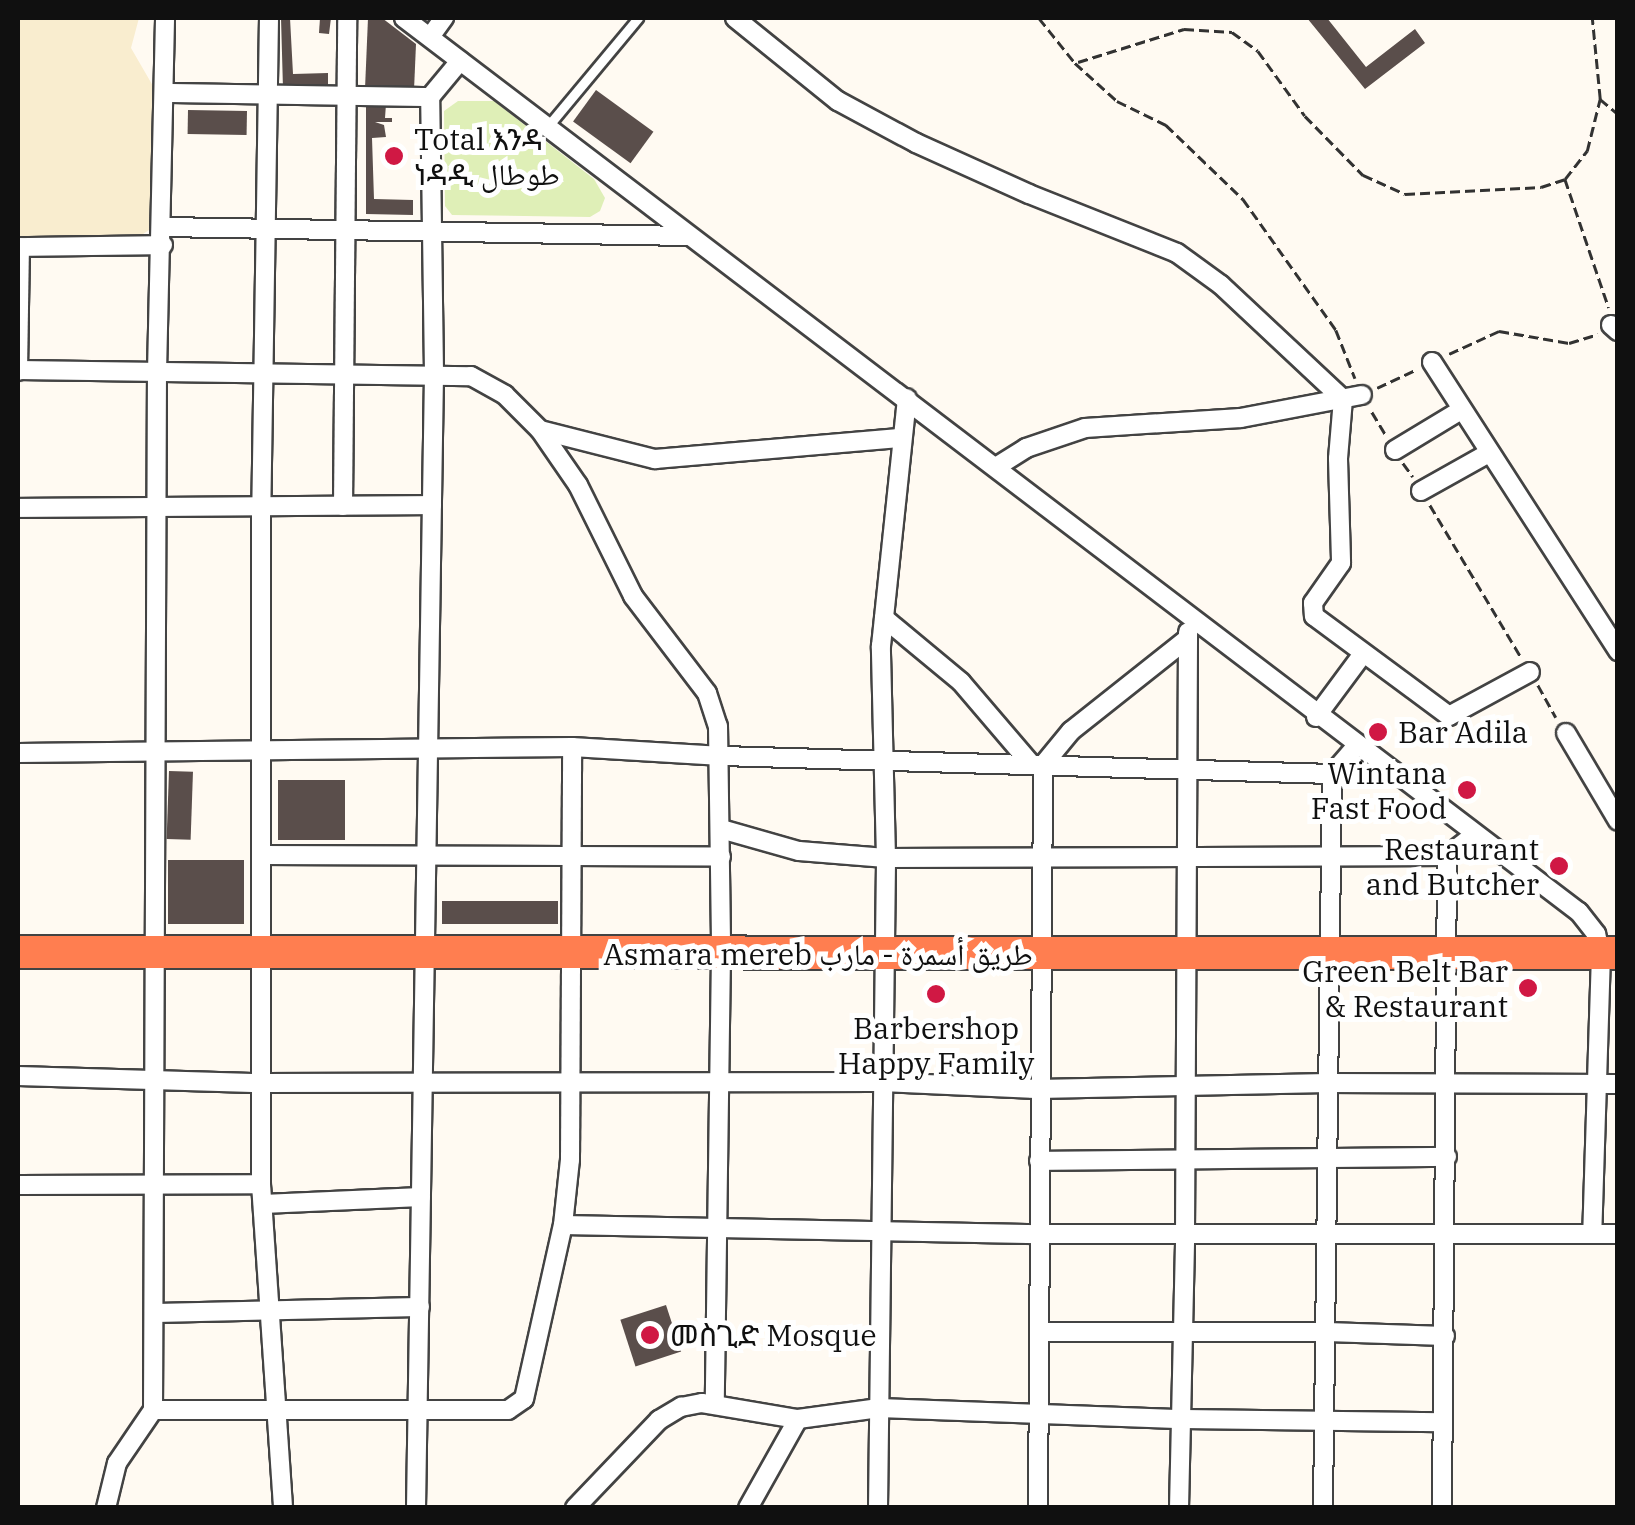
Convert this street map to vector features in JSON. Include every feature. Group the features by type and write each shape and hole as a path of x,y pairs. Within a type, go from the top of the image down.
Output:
{"highway":[{"name":"Asmara mereb طريق أسمرة - مارب","path":"18,952 1610,954"}],"street":[{"path":"106,1508 117,1463 153,1410 157,372 166,18"},
{"path":"269,18 260,506 261,1184 282,1508"},
{"path":"343,506 347,18"},
{"path":"404,18 1578,912 1610,954 1596,1084 1592,1234"},
{"path":"430,37 444,18"},
{"path":"735,18 838,101 900,135 1047,202 1178,253 1221,285 1343,399"},
{"path":"416,1508 434,372 430,96 460,61"},
{"path":"164,93 430,96"},
{"path":"687,236 492,234 434,228 264,228 20,247 18,371 345,375 434,372 471,376 505,395 540,430 578,485 633,596 707,693 722,756 715,1404"},
{"path":"1432,362 1618,651"},
{"path":"996,466 1026,448 1086,428 1241,418 1362,395"},
{"path":"878,1508 886,858 884,618 907,398"},
{"path":"1343,399 1338,459 1340,563 1313,604 1314,616 1449,716 1530,672"},
{"path":"1395,450 1461,410"},
{"path":"540,430 655,459 902,438"},
{"path":"1422,491 1488,453"},
{"path":"18,508 432,504"},
{"path":"1179,1508 1184,1419 1184,954 1190,617"},
{"path":"884,618 961,682 1037,764 1042,855 1038,1508"},
{"path":"1037,764 1071,731 1187,639"},
{"path":"1316,716 1362,655"},
{"path":"1566,734 1618,820"},
{"path":"1323,1508 1332,774 1356,746"},
{"path":"153,1410 518,1407 563,1225 570,1160 574,954 572,747"},
{"path":"18,752 261,753 572,747 722,756 1332,774"},
{"path":"721,829 799,851 886,858 1447,856 1474,835"},
{"path":"261,855 721,858"},
{"path":"1442,1508 1447,856"},
{"path":"18,1076 261,1084 882,1082 1038,1088 1328,1082 1618,1084"},
{"path":"1039,1161 1447,1158"},
{"path":"18,1185 261,1184"},
{"path":"262,1204 421,1196"},
{"path":"563,1225 1040,1234 1618,1234"},
{"path":"154,1313 420,1307"},
{"path":"1039,1332 1184,1330 1445,1336"},
{"path":"575,1508 659,1420 681,1407 715,1404 755,1416 798,1419 879,1408 1184,1419 1443,1422"},
{"path":"748,1508 798,1419"}],"lane":[{"path":"546,128 638,18"}],"path":[{"path":"1038,18 1076,63 1117,101 1166,125 1243,198 1336,330 1362,395 1566,734"},
{"path":"1076,63 1184,29 1232,32 1258,51 1305,116 1364,176 1405,194 1541,188 1565,179 1587,152 1600,99 1593,19 1585,18"},
{"path":"1600,99 1618,114"},
{"path":"1362,395 1499,330 1569,342 1590,340 1614,328 1608,294 1565,179"}],"shaded area":[{"path":"18,18 139,18 131,48 153,86 165,93 152,228 134,240 25,241 18,352"}],"green space":[{"path":"458,101 494,101 594,179 605,198 600,211 590,217 452,215 445,206 444,111"}],"building":[{"path":"281,18 290,18 293,74 328,73 328,87 283,89"},
{"path":"320,18 331,18 329,34 319,33"},
{"path":"368,18 382,18 416,44 414,90 365,89"},
{"path":"1307,18 1327,18 1366,67 1415,29 1425,43 1365,89"},
{"path":"596,90 653,132 631,163 573,122"},
{"path":"366,103 386,104 385,118 392,118 392,122 375,122 384,125 386,137 372,138 374,199 413,200 413,215 366,214"},
{"path":"188,110 247,111 247,135 188,134"},
{"path":"169,771 193,772 191,840 167,839"},
{"path":"278,780 345,780 345,840 278,840"},
{"path":"168,860 244,860 244,924 168,924"},
{"path":"442,901 558,901 558,924 442,924"},
{"name":"መስጊድ Mosque","path":"666,1305 681,1352 635,1366 620,1320"}],"place":[{"name":"Total እንዳ ነዳዲ طوطال","path":"394,156"},
{"name":"Bar Adila","path":"1378,732"},
{"name":"Wintana Fast Food","path":"1467,790"},
{"name":"Restaurant and Butcher","path":"1559,866"},
{"name":"Green Belt Bar & Restaurant","path":"1528,988"},
{"name":"Barbershop Happy Family","path":"936,994"},
{"name":"መስጊድ Mosque","path":"650,1335"}]}
